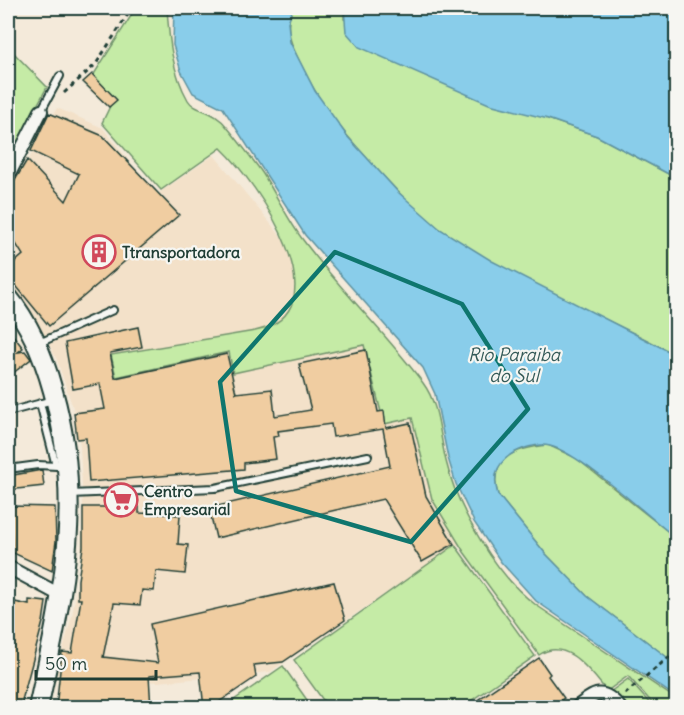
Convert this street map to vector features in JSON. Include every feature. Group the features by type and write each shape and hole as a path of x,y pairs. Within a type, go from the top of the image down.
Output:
{"street":[{"path":"8,176 41,111"},
{"path":"8,297 37,345 62,467 70,494 62,596 38,708"},
{"path":"8,567 62,596"},
{"path":"576,708 591,696 604,694 611,696 620,708"}],"lane":[{"path":"41,111 60,75"},
{"path":"37,345 113,310"},
{"path":"8,412 48,401"},
{"path":"70,494 215,488 368,456"},
{"path":"8,469 38,465 62,467"}],"path":[{"path":"41,111 96,64 132,8"},
{"path":"623,695 675,652"}],"highlighted area":[{"path":"335,252 462,304 528,409 411,542 236,491 220,382"}],"shaded area":[{"path":"57,108 103,128 156,195 214,155 378,354 418,425 462,542 270,672 158,682 56,675 72,616 81,563 83,503 80,446 75,414 57,360 45,336 8,281 8,197"}],"green space":[{"path":"136,8 167,8 175,67 188,100 195,107 222,121 227,127 263,174 303,240 429,392 436,411 451,480 469,520 493,560 521,593 676,699 676,707 656,707 628,676 607,691 578,659 569,653 549,650 539,655 464,552 432,499 412,418 384,424 364,345 233,373 229,352 116,377 111,355 255,331 281,319 293,299 294,274 286,246 272,216 237,165 221,148 161,190 102,123 112,102 89,82"},
{"path":"292,8 344,8 344,19 548,119 597,136 676,178 676,355 496,264 440,229 420,213 357,148 319,98 289,35 289,17"},
{"path":"8,47 47,87 8,159"},
{"path":"548,445 576,458 676,538 676,664 587,596 545,553 498,495 497,472 507,457 536,446"},
{"path":"455,545 535,656 462,707 328,707 294,660"},
{"path":"283,666 312,707 224,707"},
{"path":"628,679 653,707 624,707 610,692"}],"water":[{"name":"Rio Paraiba do Sul","path":"174,8 293,8 288,22 290,42 315,91 347,136 398,192 440,229 492,261 676,355 676,538 579,460 550,446 529,447 510,455 498,468 496,483 498,495 545,553 587,596 676,664 676,697 536,601 501,562 474,522 456,484 448,458 435,394 423,368 305,235 223,108 193,93 181,71 173,45"},
{"path":"344,8 676,8 676,178 597,136 548,119 489,104 359,47 346,32"}],"building":[{"path":"92,74 117,100 109,107 83,82"},
{"path":"49,113 103,136 179,215 49,326 8,276 8,268 23,255 8,231 8,192 27,160 66,201 79,174 31,151"},
{"path":"138,327 142,347 110,353 115,378 227,354 236,393 272,389 275,416 311,410 299,364 366,350 378,412 384,411 386,428 410,423 426,496 454,544 422,562 383,499 216,538 209,508 390,466 383,429 333,437 331,424 278,431 279,436 273,437 276,459 244,463 244,469 89,482 86,438 77,439 74,413 105,409 100,384 73,389 65,343"},
{"path":"8,329 23,348 18,352 25,351 31,359 8,377"},
{"path":"42,470 44,486 8,490 8,476"},
{"path":"10,506 55,507 56,541 52,571 9,551 12,545"},
{"path":"83,507 139,507 139,513 180,515 178,544 188,545 185,574 156,571 154,591 142,590 140,605 114,603 103,657 158,663 150,624 334,582 345,620 283,662 254,665 256,677 210,708 204,708 200,672 149,676 151,708 56,708 62,652 72,653 81,599 78,599 78,580 83,547"},
{"path":"29,600 46,602 43,622 20,708 8,708 10,601 29,605"},
{"path":"539,658 550,674 548,676 564,698 550,708 537,708 533,703 526,708 485,708 479,699"}],"place":[{"name":"Ttransportadora","path":"99,252"},
{"name":"Centro Empresarial","path":"121,500"}]}
